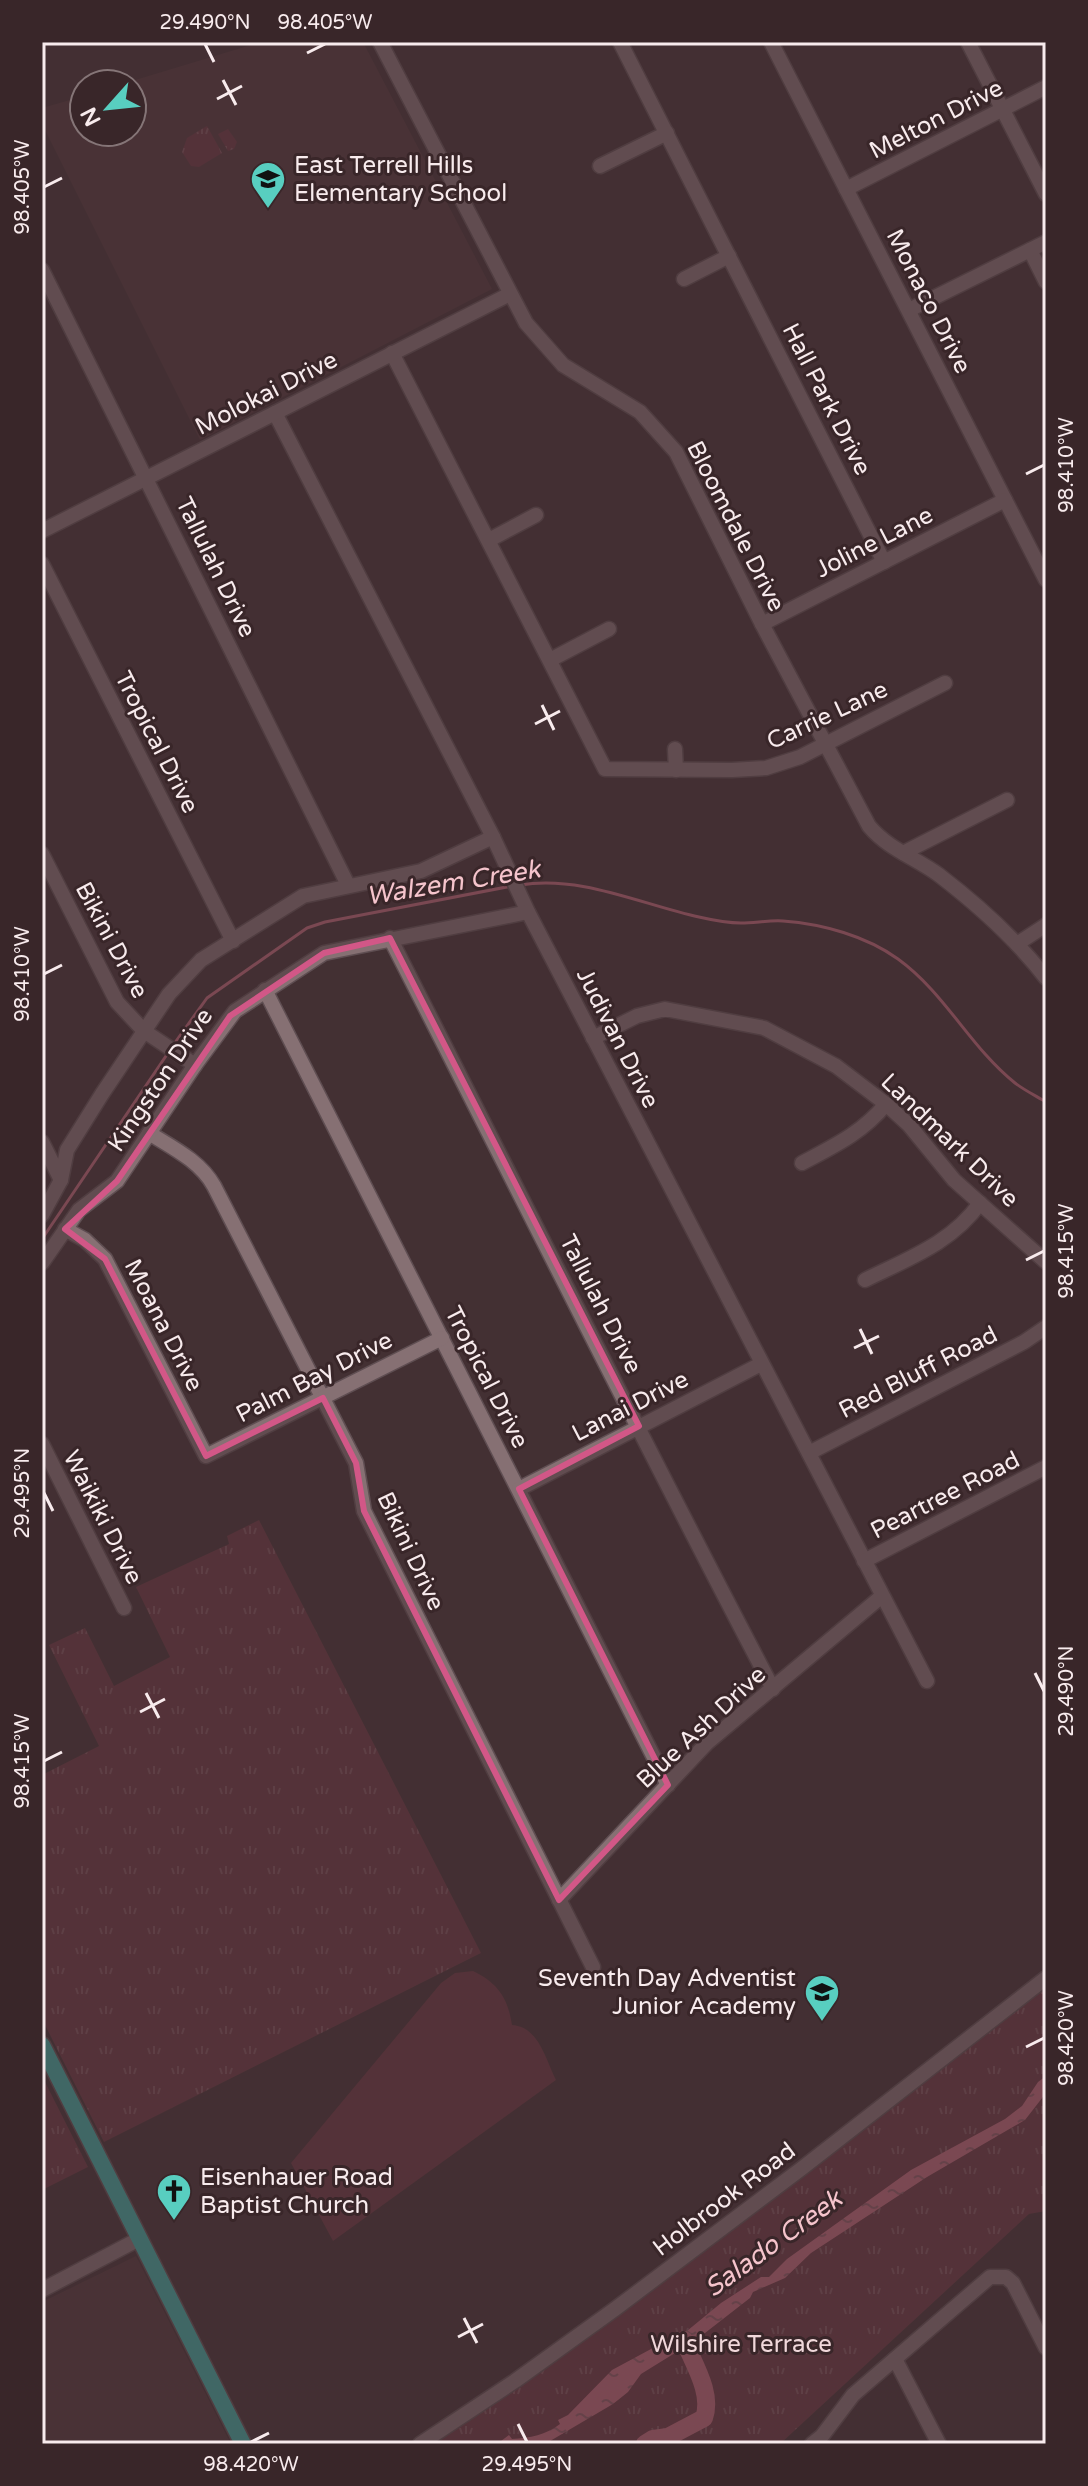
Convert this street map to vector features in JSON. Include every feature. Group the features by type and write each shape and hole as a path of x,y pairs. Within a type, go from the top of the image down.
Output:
{"main road":[{"path":"42,2045 243,2444"}],"street":[{"name":"Bloomdale Drive","path":"380,42 526,323 550,352 578,376 640,412 665,438 689,478 869,826 877,835 939,875 1017,944 1046,978"},
{"name":"Hall Park Drive","path":"620,42 884,562"},
{"name":"Monaco Drive","path":"771,42 1046,580"},
{"path":"968,42 1046,194"},
{"name":"Melton Drive","path":"846,189 1046,87"},
{"path":"600,166 667,133"},
{"path":"909,310 1046,242"},
{"path":"1030,250 1046,282"},
{"path":"684,279 729,256"},
{"name":"Tallulah Drive","path":"42,270 348,885"},
{"name":"Molokai Drive","path":"42,531 510,294"},
{"path":"392,353 550,660 609,629"},
{"name":"Judivan Drive","path":"275,413 493,837 528,912 927,1681"},
{"name":"Joline Lane","path":"762,624 1005,500"},
{"path":"489,540 536,515"},
{"name":"Tropical Drive","path":"42,564 233,941"},
{"name":"Carrie Lane","path":"550,660 605,769 766,768 800,757 945,683"},
{"path":"675,749 676,770"},
{"path":"903,853 1007,800"},
{"name":"Kingston Drive","path":"42,1215 61,1180 67,1150 169,994 189,970 295,899 434,867 493,837"},
{"name":"Bikini Drive","path":"42,854 117,1002 144,1031 189,1060"},
{"name":"Kingston Drive","path":"42,1263 79,1210 117,1181 149,1133 189,1060 235,1011 324,953 528,912"},
{"path":"1017,944 1046,925"},
{"name":"Tallulah Drive","path":"390,938 684,1520 773,1689"},
{"name":"Tropical Drive","path":"265,990 668,1785"},
{"name":"Landmark Drive","path":"593,1038 637,1016 665,1009 755,1025 836,1066 886,1104 909,1125 941,1167 1046,1262"},
{"path":"802,1163 854,1135 868,1125 886,1104"},
{"name":"Bikini Drive","path":"149,1133 207,1174 356,1463 364,1511 593,1967"},
{"path":"42,1142 61,1180"},
{"path":"865,1280 947,1238 959,1229 980,1203"},
{"name":"Moana Drive","path":"65,1229 85,1240 105,1259 206,1456"},
{"name":"Red Bluff Road","path":"809,1453 1024,1342 1046,1327"},
{"name":"Palm Bay Drive","path":"206,1456 442,1338"},
{"name":"Lanai Drive","path":"519,1489 761,1364"},
{"name":"Waikiki Drive","path":"42,1444 124,1608"},
{"name":"Peartree Road","path":"864,1561 1046,1467"},
{"name":"Blue Ash Drive","path":"559,1900 707,1743 882,1596"},
{"name":"Holbrook Road","path":"420,2444 615,2309 1046,1978"},
{"path":"42,2290 139,2239"},
{"path":"812,2444 822,2436 853,2395 990,2277 1006,2277 1013,2283 1046,2348"},
{"path":"895,2359 939,2444"}],"highlighted area":[{"path":"390,938 639,1426 519,1489 668,1785 559,1900 364,1511 356,1463 323,1398 206,1456 105,1259 65,1229 117,1181 230,1016 324,953"}],"shaded area":[{"name":"East Terrell Hills Elementary School","path":"261,42 363,42 492,289 200,440 42,124 42,108 68,101 68,148 148,148 148,76"},
{"path":"136,2256 231,2444 42,2444 42,2302"}],"green space":[{"path":"207,126 222,153 199,167 191,166 182,152 187,138"},
{"path":"228,129 237,142 234,149 228,151 218,134"},
{"path":"259,1520 481,1953 104,2142 42,2019 42,1775 99,1746 49,1645 85,1628 114,1686 170,1657 136,1587 229,1544 227,1536"},
{"path":"473,1971 500,1992 512,2025 529,2031 535,2037 556,2080 333,2241 291,2163 441,1983 455,1973"},
{"name":"Wilshire Terrace","path":"1046,1982 1046,2211 1029,2214 780,2444 426,2444 819,2163"},
{"path":"42,2076 88,2167 42,2190"}],"water":[{"path":"1046,2076 1046,2093 1025,2120 927,2177 811,2253 785,2278 753,2292 750,2298 696,2340 641,2374 628,2392 613,2404 545,2444 497,2444 509,2435 512,2439 525,2438 555,2428 560,2424 558,2420 568,2415 612,2370 664,2342 676,2340 721,2303 761,2277 769,2277 787,2259 911,2170 1005,2119 1022,2106 1038,2082"}],"waterway":[{"name":"Walzem Creek","path":"520,885 543,883 588,887 714,920 798,923 829,928 858,938 886,951 915,973 999,1069 1019,1086 1046,1102"},
{"name":"Walzem Creek","path":"174,1044 207,998 307,928 512,886"},
{"name":"Walzem Creek","path":"42,1239 168,1053"},
{"path":"645,2444 653,2439 668,2437 704,2418 704,2388 684,2340"}],"place":[{"name":"East Terrell Hills Elementary School","path":"268,210"},
{"name":"Seventh Day Adventist Junior Academy","path":"822,2023"},
{"name":"Eisenhauer Road Baptist Church","path":"174,2222"}],"water label":[{"name":"Salado Creek","path":"773,2243"}]}
